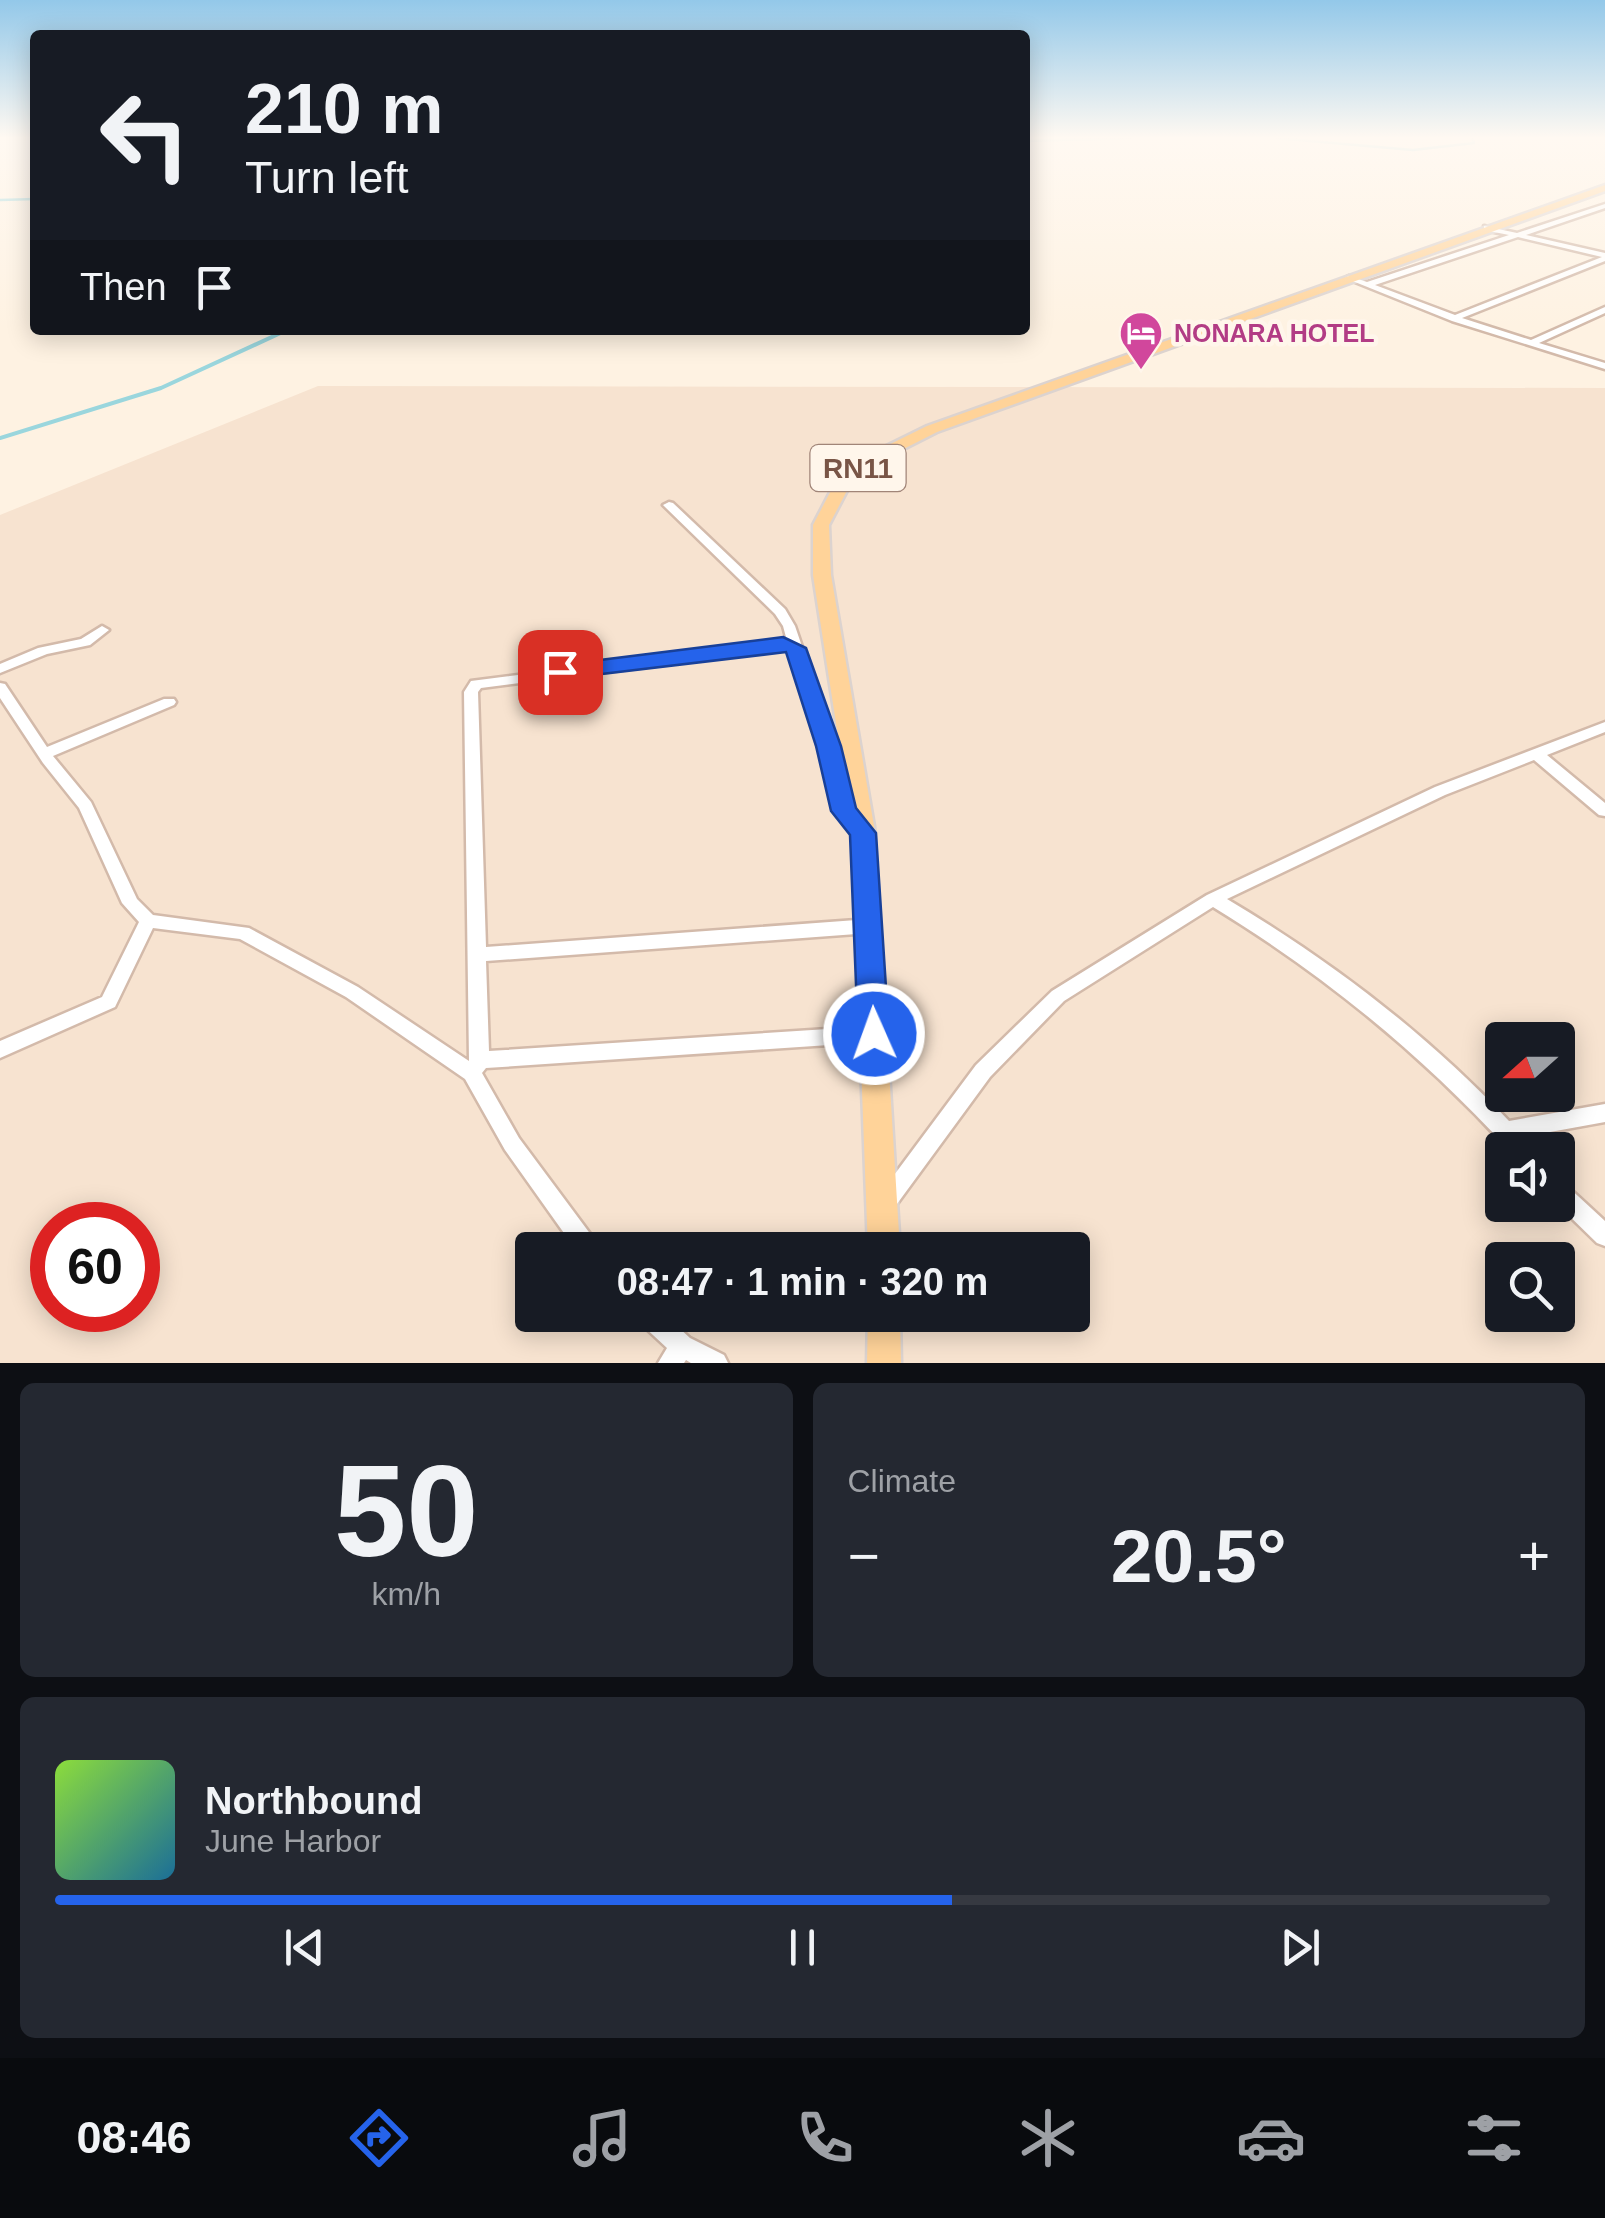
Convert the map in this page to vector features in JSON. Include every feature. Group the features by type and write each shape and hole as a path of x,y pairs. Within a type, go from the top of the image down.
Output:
{"main road":[{"name":"RN11","path":"884,1232 863,833 822,574 821,524 844,481 862,464 932,429 1358,282 1487,228 1565,202"},
{"path":"884,1332 884,1363"}],"street":[{"path":"1358,282 1605,206"},
{"path":"1487,228 1605,256"},
{"path":"1455,318 1605,256"},
{"path":"1358,282 1605,366"},
{"path":"1532,343 1605,310"},
{"path":"669,505 790,626 844,811 863,833"},
{"path":"0,669 85,642 102,630"},
{"path":"576,1232 512,1144 476,1067 480,954 471,692 476,684 783,644 795,648"},
{"path":"0,688 86,806 130,902 148,920 243,933 352,992 476,1067 874,1034"},
{"path":"46,753 169,702"},
{"path":"885,1204 982,1071 1016,1033 1058,996 1213,899 1440,792 1605,726"},
{"path":"1535,753 1605,812"},
{"path":"1213,899 1318,964 1484,1107 1506,1131 1605,1113"},
{"path":"0,1050 109,1002 148,920"},
{"path":"480,954 870,926"},
{"path":"1575,1207 1605,1236"},
{"path":"660,1332 676,1355 716,1363"}],"shaded area":[{"path":"318,386 1605,388 1605,1363 0,1363 0,515"}],"waterway":[{"path":"0,438 161,388 276,335"}],"place":[{"name":"NONARA HOTEL","path":"1141,371"}],"route":[{"path":"560,672 783,644 795,648 828,746 844,811 863,833 874,1034"}]}
